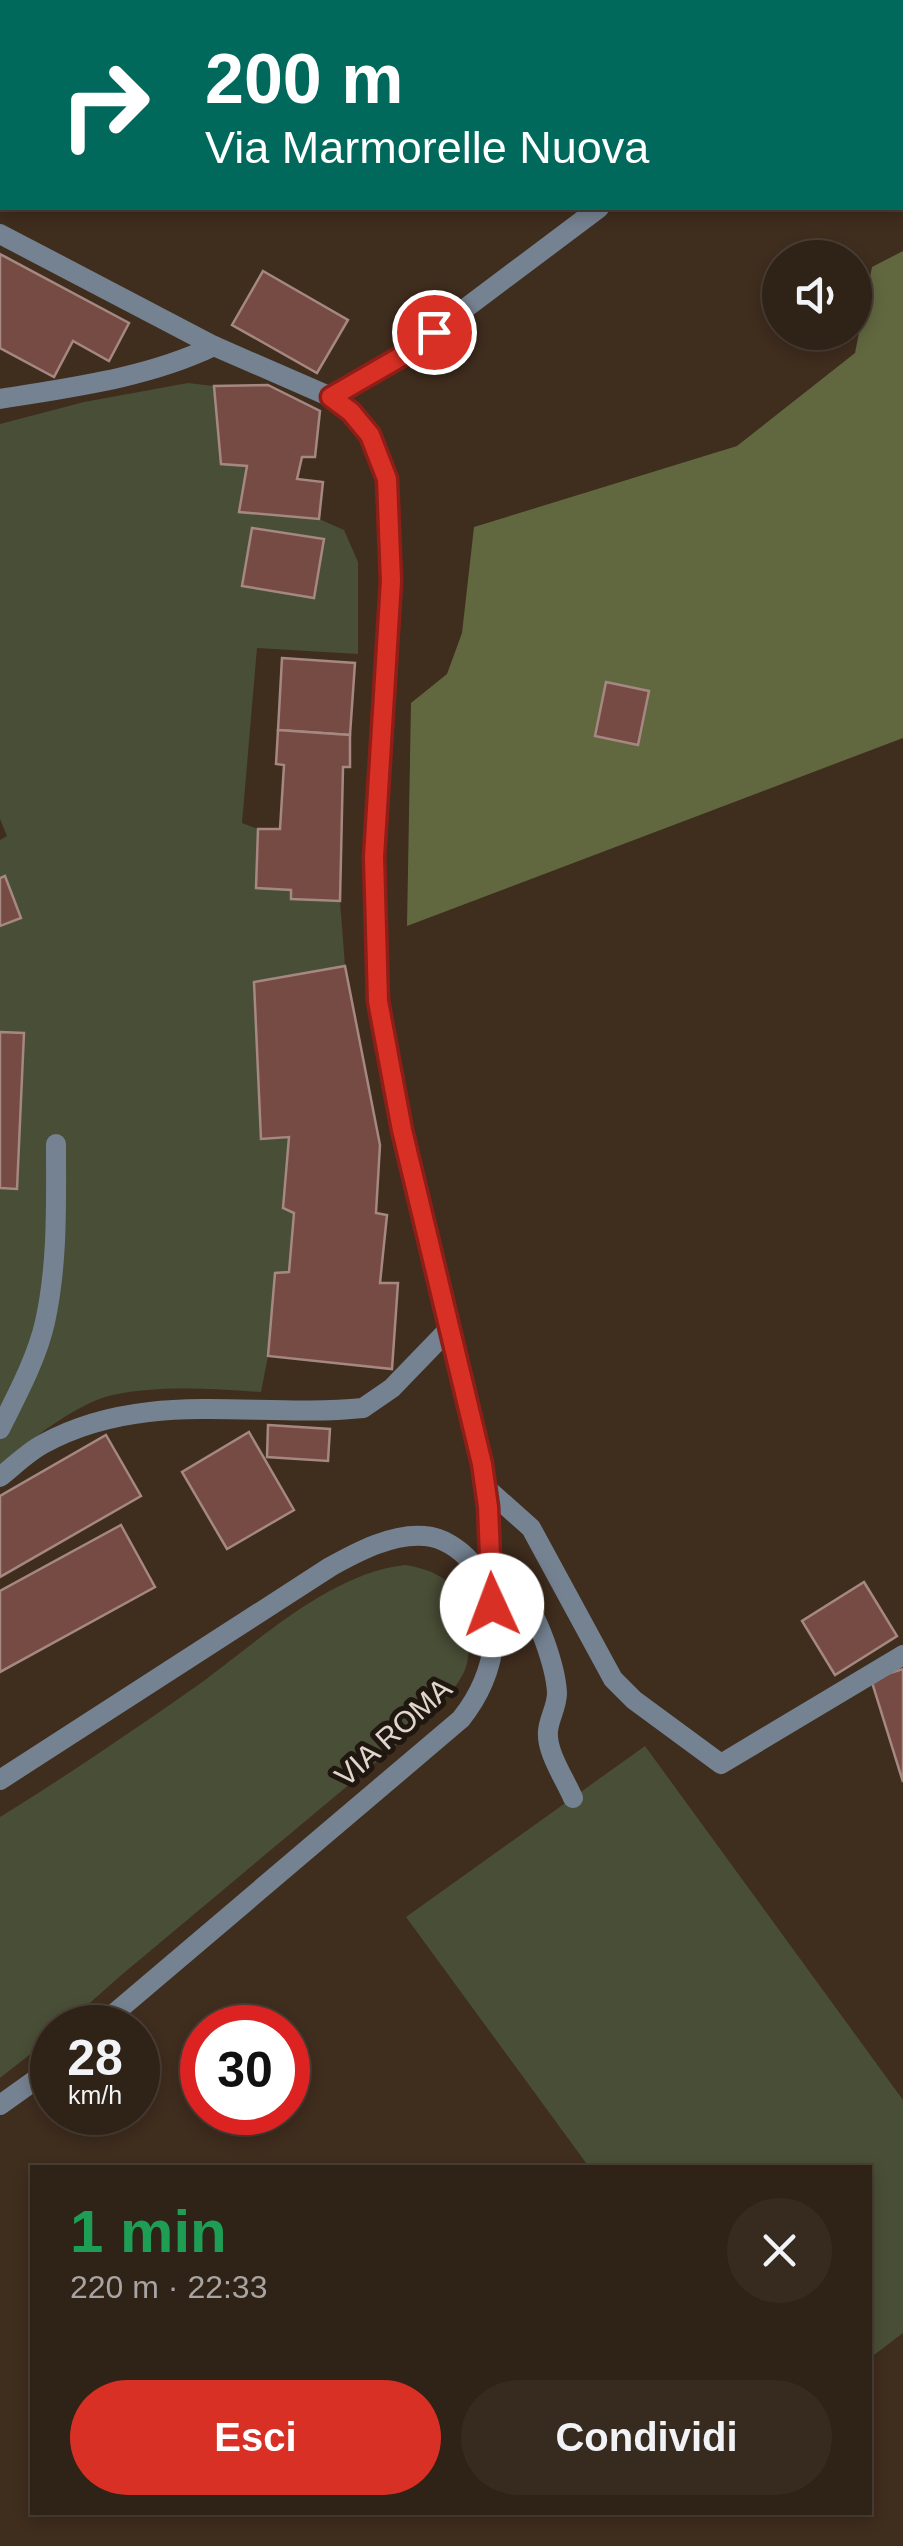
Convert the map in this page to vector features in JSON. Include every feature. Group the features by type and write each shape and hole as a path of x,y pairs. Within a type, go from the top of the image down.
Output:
{"street":[{"path":"0,234 214,346 331,397 402,356 596,210"},
{"path":"0,399 135,375 214,346"},
{"name":"VIA ROMA","path":"124,2005 461,1719 480,1694 489,1669 494,1619 485,1487 402,1130 378,1001 374,857 391,581 389,492 370,435 351,412 331,397"},
{"path":"0,1429 44,1324 56,1239 56,1144"},
{"path":"0,1477 41,1444 99,1419 138,1411 363,1408 392,1388 448,1330"},
{"path":"485,1487 531,1528 613,1679 634,1700 721,1764 903,1655"},
{"path":"0,1780 330,1567 365,1549 412,1535 435,1537 465,1556 490,1589 522,1600 539,1629 557,1692 548,1731 550,1746 573,1798"},
{"path":"0,2105 30,2084"}],"green space":[{"path":"903,251 903,738 407,926 411,703 447,674 462,633 474,527 737,446 856,350 872,350 872,267"},
{"path":"188,383 214,386 221,463 247,466 240,511 319,519 344,530 358,562 358,654 257,648 242,823 258,829 256,887 291,890 291,899 340,901 345,966 254,982 261,1138 289,1137 294,1213 289,1272 275,1273 261,1392 168,1389 113,1395 69,1414 0,1464 0,1188 17,1189 24,1034 0,1032 0,926 21,918 5,876 0,878 0,840 7,836 0,819 0,424 84,402"},
{"path":"405,1565 420,1568 444,1579 460,1596 468,1621 468,1661 453,1690 412,1732 88,2005 30,2005 30,2054 0,2078 0,1817 144,1723 292,1614 347,1582"},
{"path":"645,1746 903,2100 903,2333 872,2356 872,2165 588,2165 406,1917"}],"building":[{"path":"0,254 129,323 109,361 73,341 54,377 0,348"},
{"path":"263,271 348,320 317,373 232,325"},
{"path":"268,385 320,411 315,457 302,457 297,479 323,482 319,519 239,512 247,466 221,464 214,386"},
{"path":"252,528 324,539 314,598 242,586"},
{"path":"282,658 355,663 350,735 278,730"},
{"path":"606,682 649,691 638,745 595,736"},
{"path":"278,730 350,735 350,767 343,767 340,901 291,899 291,890 256,888 258,829 280,829 284,765 276,764"},
{"path":"5,876 21,918 0,926 0,878"},
{"path":"345,966 380,1145 376,1213 387,1215 380,1283 398,1283 392,1369 268,1356 275,1273 289,1272 294,1213 283,1208 289,1137 261,1139 254,982"},
{"path":"0,1032 24,1033 17,1189 0,1188"},
{"path":"268,1425 330,1429 328,1461 267,1457"},
{"path":"249,1432 294,1510 227,1549 182,1472"},
{"path":"106,1435 141,1496 0,1577 0,1496"},
{"path":"121,1525 155,1587 0,1672 0,1591"},
{"path":"864,1582 897,1636 835,1675 802,1621"},
{"path":"903,1669 903,1782 871,1679"}],"route":[{"path":"434,332 402,356 331,397 360,420 370,435 389,492 391,581 374,857 378,1001 402,1130 482,1464 492,1605"}]}
